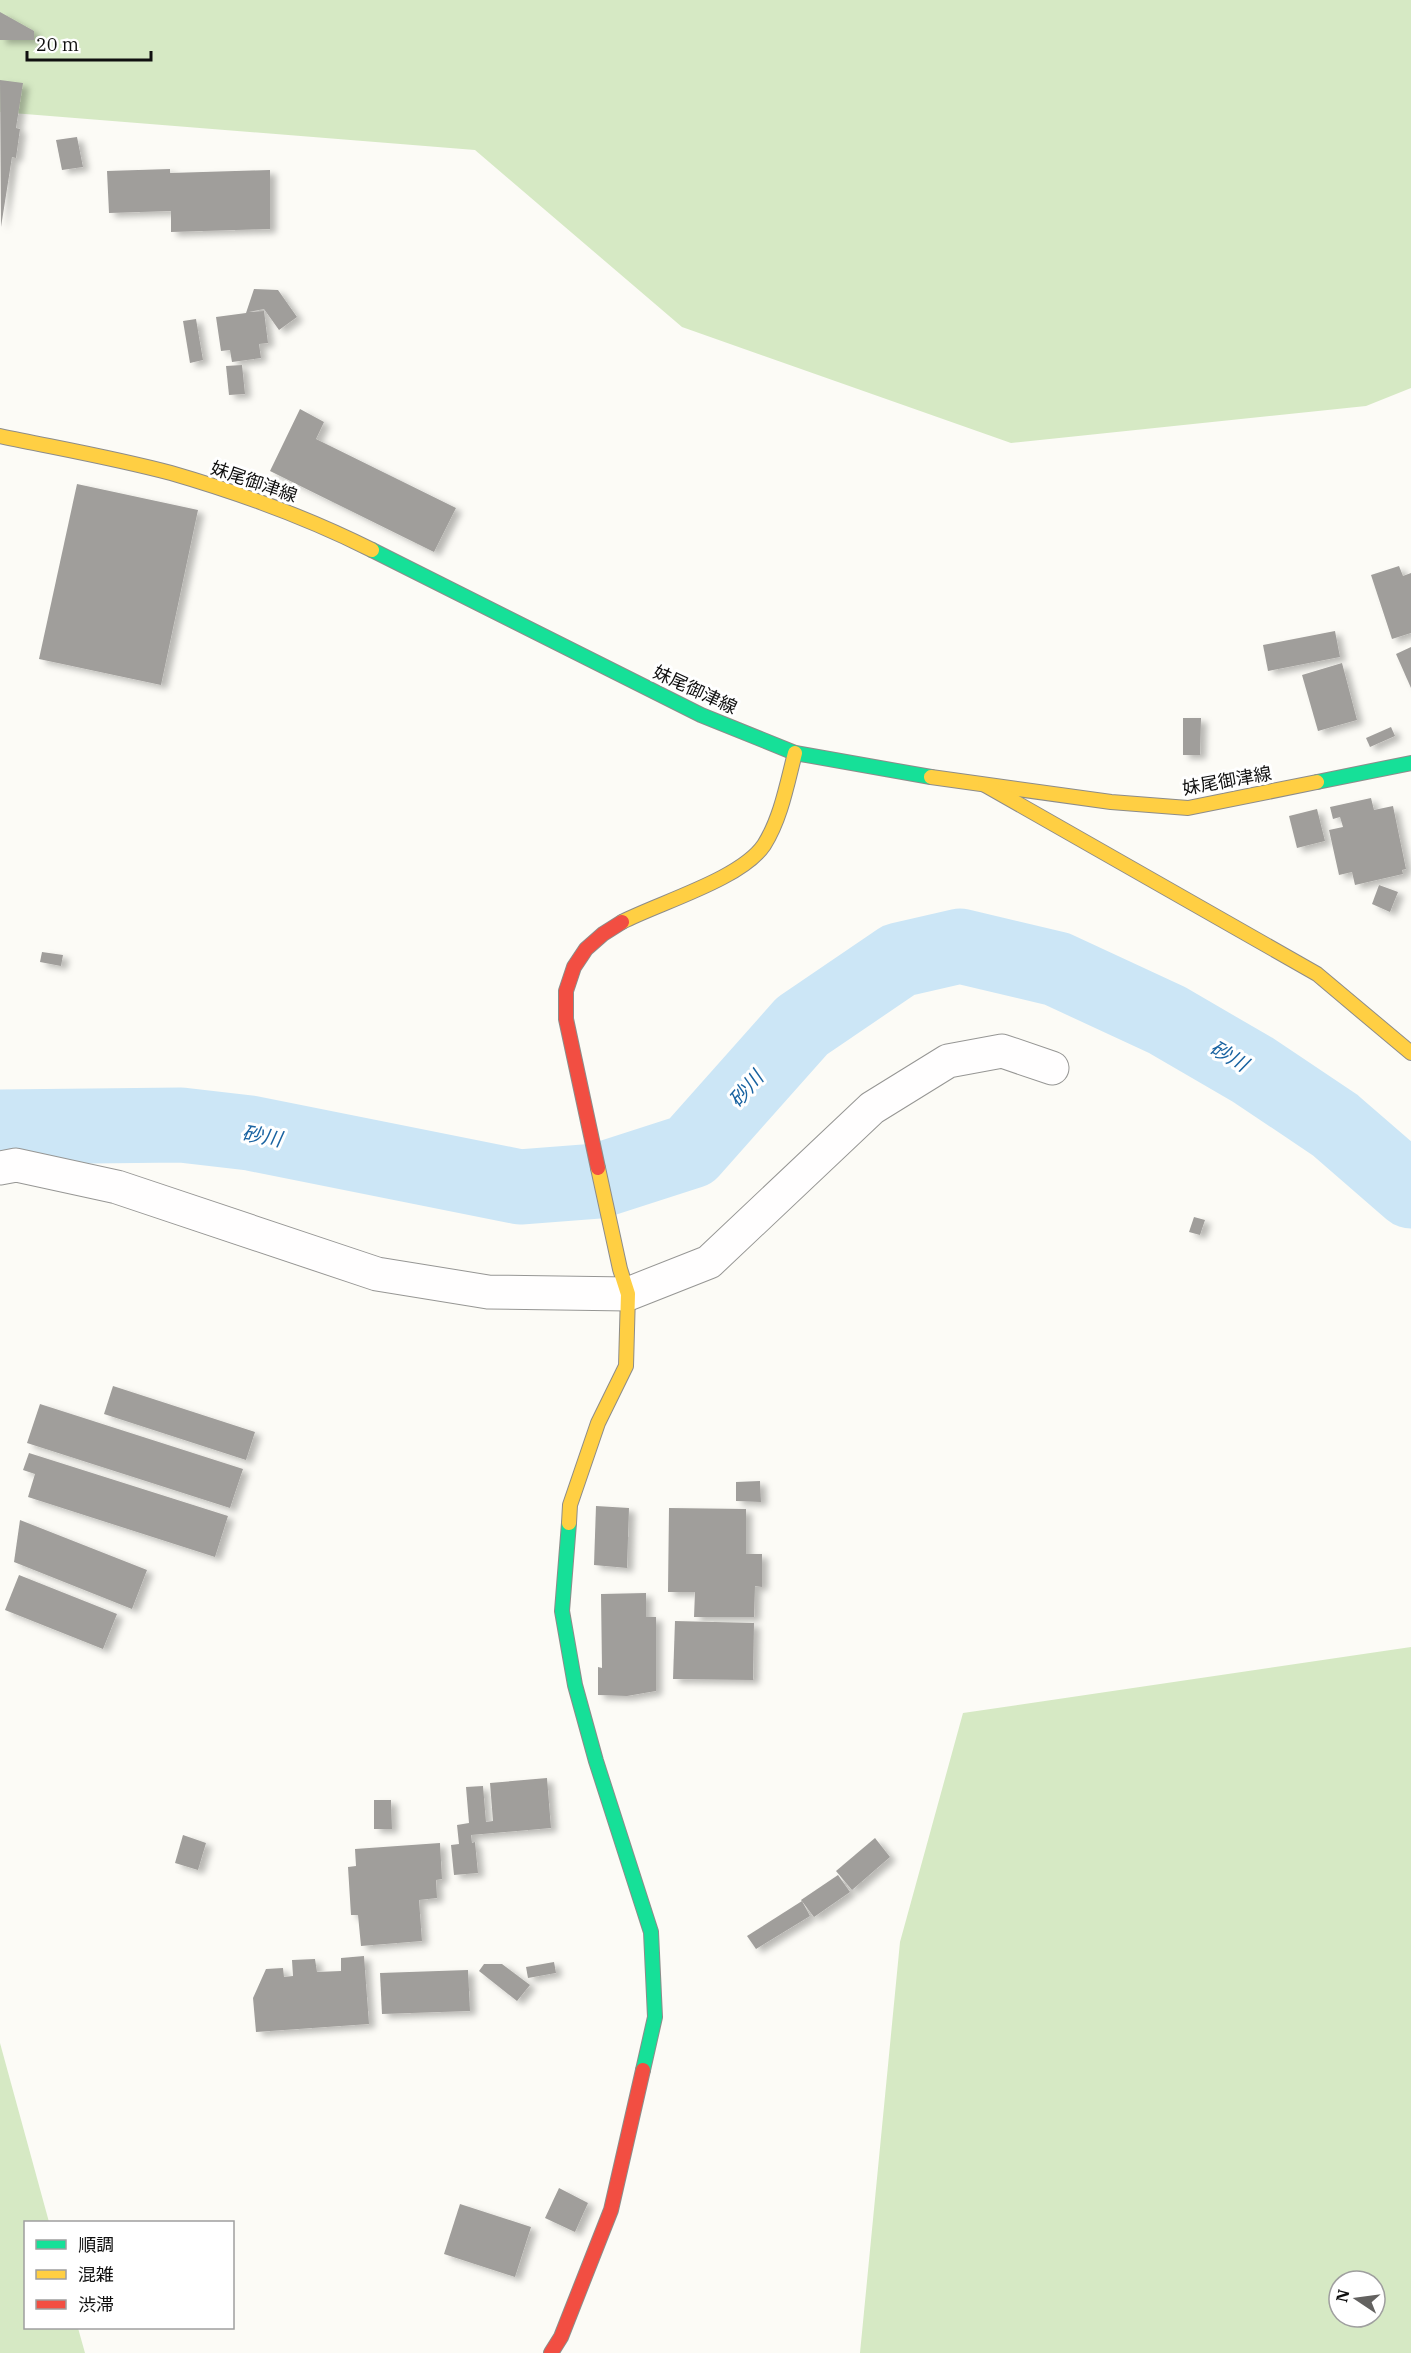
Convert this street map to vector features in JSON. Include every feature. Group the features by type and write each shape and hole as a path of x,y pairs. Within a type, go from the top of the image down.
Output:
{"street":[{"name":"妹尾御津線","path":"0,436 169,473 250,498 328,528 701,715 795,753 901,773 986,785 1111,802 1188,808 1411,763"},
{"path":"551,2353 561,2337 611,2210 655,2017 651,1932 596,1761 575,1685 562,1611 570,1505 598,1423 626,1366 624,1282 566,1019 567,986 578,959 600,935 628,919 724,877 756,856 771,832 795,753"},
{"path":"986,785 1317,974 1411,1053"},
{"path":"0,1168 16,1165 117,1187 377,1274 488,1292 624,1282 709,1262 872,1108 948,1061 1002,1051 1052,1068"}],"green space":[{"path":"0,0 1411,0 1411,388 1366,406 1011,443 682,327 475,150 0,112"},
{"path":"1411,1647 1411,2353 860,2353 900,1942 963,1713"},
{"path":"0,2043 49,2221 24,2221 24,2329 78,2329 85,2353 0,2353"}],"building":[{"path":"0,12 34,31 34,40 0,40"},
{"path":"0,80 23,83 16,128 20,129 16,158 12,157 1,227"},
{"path":"77,137 83,167 62,170 56,140"},
{"path":"170,169 170,173 270,170 270,229 171,232 171,211 109,213 107,171"},
{"path":"254,289 278,290 297,317 279,330 264,309 249,312 264,311 268,343 259,344 261,358 232,362 230,350 221,351 216,317 246,313"},
{"path":"196,319 203,360 190,363 183,321"},
{"path":"242,365 245,394 229,395 226,366"},
{"path":"300,409 324,422 316,439 456,508 434,552 270,471"},
{"path":"77,484 198,510 161,685 39,659"},
{"path":"1399,566 1403,576 1411,573 1411,633 1392,639 1371,575"},
{"path":"1335,631 1340,657 1268,671 1263,645"},
{"path":"1411,647 1411,688 1396,654"},
{"path":"1342,663 1357,720 1318,731 1302,675"},
{"path":"1183,718 1201,718 1200,755 1183,755"},
{"path":"1391,727 1395,736 1370,747 1366,738"},
{"path":"1371,798 1374,810 1393,806 1406,869 1402,870 1403,874 1355,885 1352,872 1339,875 1329,830 1343,827 1340,817 1333,819 1330,807"},
{"path":"1317,809 1325,841 1297,848 1289,816"},
{"path":"1379,885 1398,892 1390,912 1372,904"},
{"path":"42,952 63,955 61,966 40,962"},
{"path":"1194,1217 1205,1220 1200,1235 1189,1232"},
{"path":"113,1386 255,1432 246,1460 104,1414"},
{"path":"40,1404 243,1469 230,1508 27,1443"},
{"path":"29,1453 228,1516 215,1557 28,1497 35,1474 23,1470"},
{"path":"760,1481 761,1502 736,1501 736,1482"},
{"path":"596,1506 629,1508 627,1568 594,1565"},
{"path":"669,1508 746,1509 746,1554 762,1554 762,1587 755,1586 754,1617 694,1617 695,1592 668,1592"},
{"path":"20,1520 147,1570 132,1609 14,1562"},
{"path":"19,1575 117,1614 103,1649 5,1610"},
{"path":"646,1593 646,1617 656,1617 656,1691 627,1696 598,1695 598,1667 602,1668 601,1594"},
{"path":"675,1621 754,1623 753,1680 673,1679"},
{"path":"547,1778 551,1828 471,1835 472,1843 475,1842 478,1873 454,1875 451,1845 459,1844 457,1825 469,1823 466,1787 483,1786 486,1822 493,1821 490,1783"},
{"path":"374,1800 391,1800 392,1829 374,1829"},
{"path":"183,1835 206,1843 198,1870 175,1863"},
{"path":"875,1838 890,1857 852,1890 836,1871"},
{"path":"440,1843 442,1879 436,1880 437,1898 419,1900 422,1941 361,1946 358,1915 351,1915 348,1867 356,1866 355,1849"},
{"path":"838,1875 850,1892 814,1917 801,1900"},
{"path":"802,1901 810,1916 756,1949 747,1936"},
{"path":"364,1956 369,2024 256,2032 253,1998 266,1969 283,1968 284,1977 293,1976 292,1960 315,1959 317,1972 341,1971 341,1958"},
{"path":"554,1962 556,1973 528,1978 526,1967"},
{"path":"484,1964 502,1964 530,1985 517,2001 479,1971"},
{"path":"468,1970 470,2011 382,2014 380,1973"},
{"path":"559,2188 588,2203 575,2232 545,2218"},
{"path":"460,2204 531,2227 515,2277 444,2254"}],"waterway":[{"name":"砂川","path":"0,1127 181,1125 250,1133 520,1187 598,1181 691,1151 802,1026 899,960 960,946 1057,969 1167,1020 1253,1070 1335,1125 1411,1191"}],"traffic: fast":[{"path":"372,550 701,715 795,753 931,777"},
{"path":"1317,782 1411,763"},
{"path":"569,1523 562,1611 575,1685 596,1761 651,1932 655,2017 643,2070"}],"traffic: slow":[{"path":"0,436 171,473 298,517 372,550"},
{"path":"622,922 699,889 738,869 753,857 764,845 775,824 795,753"},
{"path":"931,777 1111,802 1188,808 1317,782"},
{"path":"985,785 1317,974 1411,1053"},
{"path":"569,1523 570,1505 598,1423 626,1366 628,1294 620,1269 598,1168"}],"traffic: jam":[{"path":"598,1168 566,1019 566,991 574,967 586,949 603,934 622,922"},
{"path":"551,2353 561,2337 611,2210 643,2070"}]}
